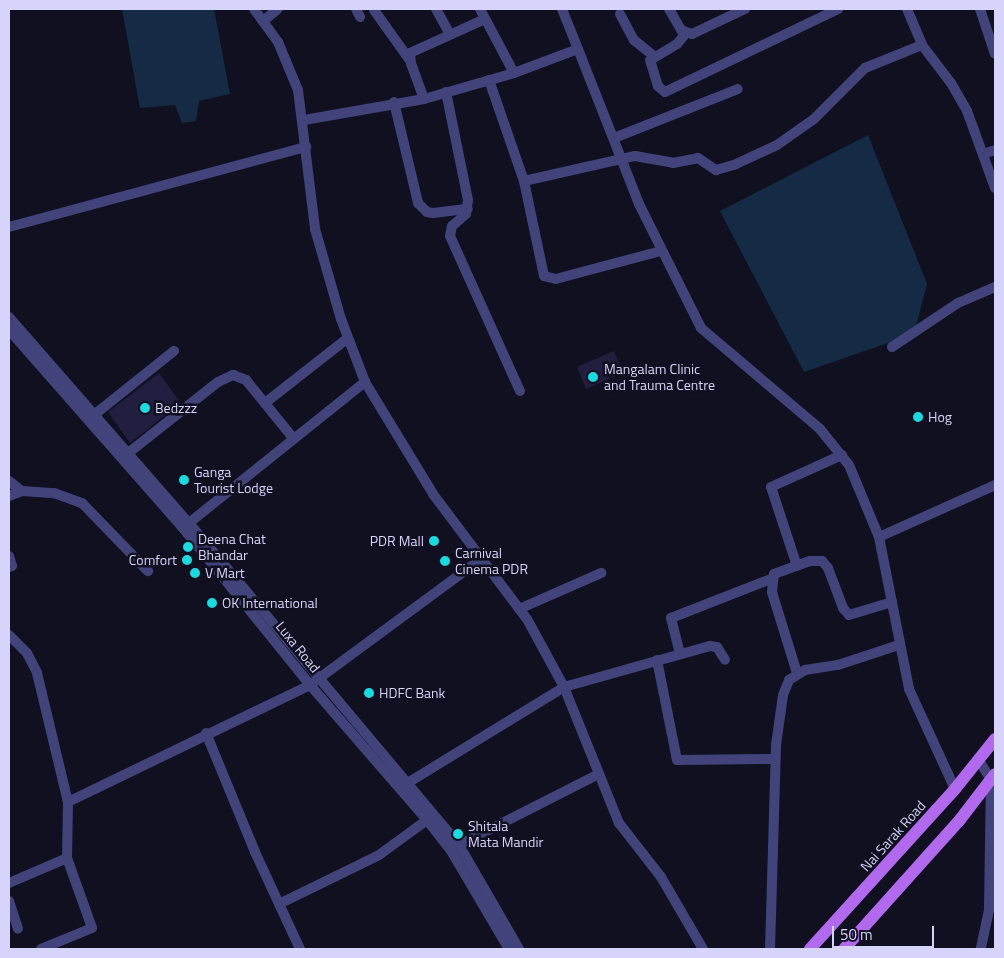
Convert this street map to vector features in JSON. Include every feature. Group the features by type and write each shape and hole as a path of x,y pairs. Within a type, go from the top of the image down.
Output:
{"main road":[{"name":"Nai Sarak Road","path":"810,949 955,789 995,739"},
{"path":"849,947 959,821 993,777"}],"street":[{"path":"254,9 288,62 304,120 315,229 348,338 365,382 403,449 481,559 520,610 546,651 564,687 597,775 619,823 661,877 703,949"},
{"path":"263,21 278,9"},
{"path":"436,9 450,34"},
{"path":"480,9 514,73"},
{"path":"562,9 621,158 661,251 701,328 820,429 842,455 860,487 878,537 899,645 910,689 955,789"},
{"path":"669,9 677,24 686,33"},
{"path":"745,9 698,32 686,33 677,44 654,56 650,65 658,86 665,92 670,92 835,10"},
{"path":"907,9 922,45 960,97 995,188"},
{"path":"980,9 995,54"},
{"path":"374,10 409,59 424,99"},
{"path":"620,14 634,40 654,56"},
{"path":"409,59 414,50 486,18"},
{"path":"524,181 621,158 642,156 673,164 698,158 716,170 741,162 777,145 814,119 865,68 922,45"},
{"path":"304,120 394,102 424,99 514,73 578,48"},
{"path":"489,80 524,181 544,276 556,279 661,251"},
{"path":"614,138 738,89"},
{"path":"446,92 468,209"},
{"path":"394,102 418,203 433,213 468,209"},
{"path":"9,227 306,147"},
{"path":"983,154 995,150"},
{"path":"468,209 452,226 452,242 520,391"},
{"path":"892,346 958,303 995,287"},
{"path":"9,318 91,417 174,351"},
{"name":"Luxa Road","path":"9,330 125,456 183,528 404,785 427,820 455,847 509,949"},
{"path":"265,403 348,338"},
{"path":"294,438 240,376 224,378 125,456 190,523 314,681"},
{"path":"190,523 365,382"},
{"path":"797,566 771,487 842,455"},
{"path":"9,481 22,491"},
{"path":"878,537 995,484"},
{"path":"9,496 22,491 54,493 82,503 148,571"},
{"path":"9,556 12,566 9,567"},
{"path":"68,802 314,681 481,559"},
{"path":"680,654 671,618 771,579 779,571 817,560 825,563 843,608 849,616 892,602"},
{"path":"520,610 601,574"},
{"path":"771,579 772,592 797,673"},
{"path":"9,635 27,652 37,673 68,802 67,858 92,928 41,949"},
{"path":"770,949 775,759 783,695 789,680 797,673 838,665 899,645"},
{"path":"518,949 455,847 404,785 564,687 710,646 718,647 725,660"},
{"path":"657,660 677,760 775,759"},
{"path":"206,733 300,949"},
{"path":"978,760 993,777 992,909 981,949"},
{"path":"455,847 597,775"},
{"path":"279,904 362,865 427,820"},
{"path":"9,883 67,858"},
{"path":"9,901 18,929"}],"water":[{"path":"122,9 214,9 230,94 199,101 196,121 182,123 175,105 140,108"},
{"path":"868,135 927,284 914,334 804,372 720,211"}],"building":[{"path":"614,351 623,373 586,389 577,367"},
{"name":"Bedzzz","path":"159,373 181,403 130,443 108,412"}],"place":[{"name":"Mangalam Clinic and Trauma Centre","path":"593,377"},
{"name":"Bedzzz","path":"145,408"},
{"name":"Hog","path":"918,417"},
{"name":"Ganga Tourist Lodge","path":"184,480"},
{"name":"PDR Mall","path":"434,541"},
{"name":"Deena Chat Bhandar","path":"188,547"},
{"name":"Comfort","path":"187,560"},
{"name":"Carnival Cinema PDR","path":"445,561"},
{"name":"V Mart","path":"195,573"},
{"name":"OK International","path":"212,603"},
{"name":"HDFC Bank","path":"369,693"},
{"name":"Shitala Mata Mandir","path":"458,834"}]}
